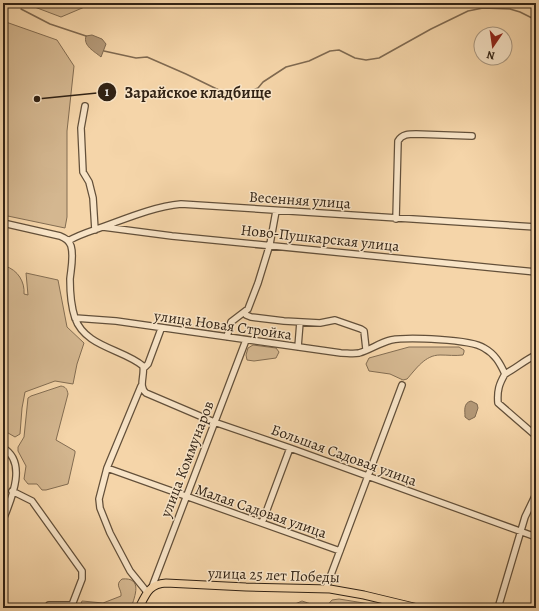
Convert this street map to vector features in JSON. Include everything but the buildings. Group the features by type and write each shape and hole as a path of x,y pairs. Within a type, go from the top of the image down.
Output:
{"main road":[{"name":"улица 25 лет Победы","path":"150,589 158,584 166,583 246,587 326,588 364,595 418,608"},
{"path":"139,608 150,589"}],"street":[{"path":"85,106 82,128 83,172 89,182 94,198 95,230"},
{"path":"396,219 398,141 400,138 407,134 472,136"},
{"name":"Весенняя улица","path":"68,241 80,234 162,207 181,204 536,227"},
{"path":"227,337 231,322 248,309 270,244 276,210"},
{"path":"3,223 60,236 68,241 72,251 70,291 75,318 81,330 89,338 128,356 144,366"},
{"name":"Ново-Пушкарская улица","path":"102,227 172,236 270,244 536,272"},
{"path":"244,312 246,315 251,317 300,322 320,323 335,320 364,331 366,349"},
{"name":"улица Новая Стройка","path":"75,318 116,321 353,354 391,340 402,339 468,342 483,347 497,358 505,374"},
{"path":"298,347 300,322"},
{"path":"144,366 146,367 148,364 161,328"},
{"name":"улица Коммунаров","path":"150,589 246,340"},
{"path":"536,355 528,358 505,374 497,392 498,403 536,436"},
{"path":"144,366 141,386 107,468 100,490 99,499 100,508 110,533 130,571 150,589"},
{"path":"326,588 402,385"},
{"name":"Большая Садовая улица","path":"141,386 142,390 146,393 214,422 536,537"},
{"path":"3,448 12,456 16,464 17,473 3,520"},
{"path":"262,523 290,448"},
{"name":"Малая Садовая улица","path":"107,468 340,551"},
{"path":"12,491 32,501 82,571 82,579 73,607 50,605"},
{"path":"498,608 527,510 536,494"}],"shaded area":[{"path":"24,3 94,3 61,17"},
{"path":"3,21 57,40 74,66 67,131 67,217 65,228 3,215"},
{"path":"92,35 102,39 106,44 101,57 86,43 86,36"},
{"path":"5,266 14,270 20,277 24,294 28,295 26,273 58,280 67,327 84,343 77,364 73,384 55,381 25,392 20,434 15,437 3,430 3,318 5,320 3,316 3,267"},
{"path":"253,345 276,348 279,352 276,358 254,361 247,360 246,355 248,348"},
{"path":"409,347 459,347 464,350 464,352 463,355 440,355 430,357 421,363 407,379 403,380 390,374 369,371 366,364 369,358"},
{"path":"61,386 66,388 68,394 56,440 75,451 75,453 68,484 42,490 37,484 28,484 24,479 26,466 18,451 18,447 24,437 28,398"},
{"path":"471,401 477,404 478,408 475,417 469,420 465,417 465,408 468,402"},
{"path":"122,579 129,579 135,584 136,588 131,608 79,608 82,601 103,603 121,596 118,585"},
{"path":"339,599 385,608 325,608 332,600"},
{"path":"302,601 322,608 279,608 288,607"}],"waterway":[{"path":"104,51 136,58 147,57 225,93 238,96 258,88 263,82 286,67 309,61 330,51 339,50 355,58 366,60 379,58 431,29 468,11 483,8 510,9 536,20"},
{"path":"21,9 50,24 86,36"}],"place":[{"name":"Зарайское кладбище","path":"37,99"}]}
